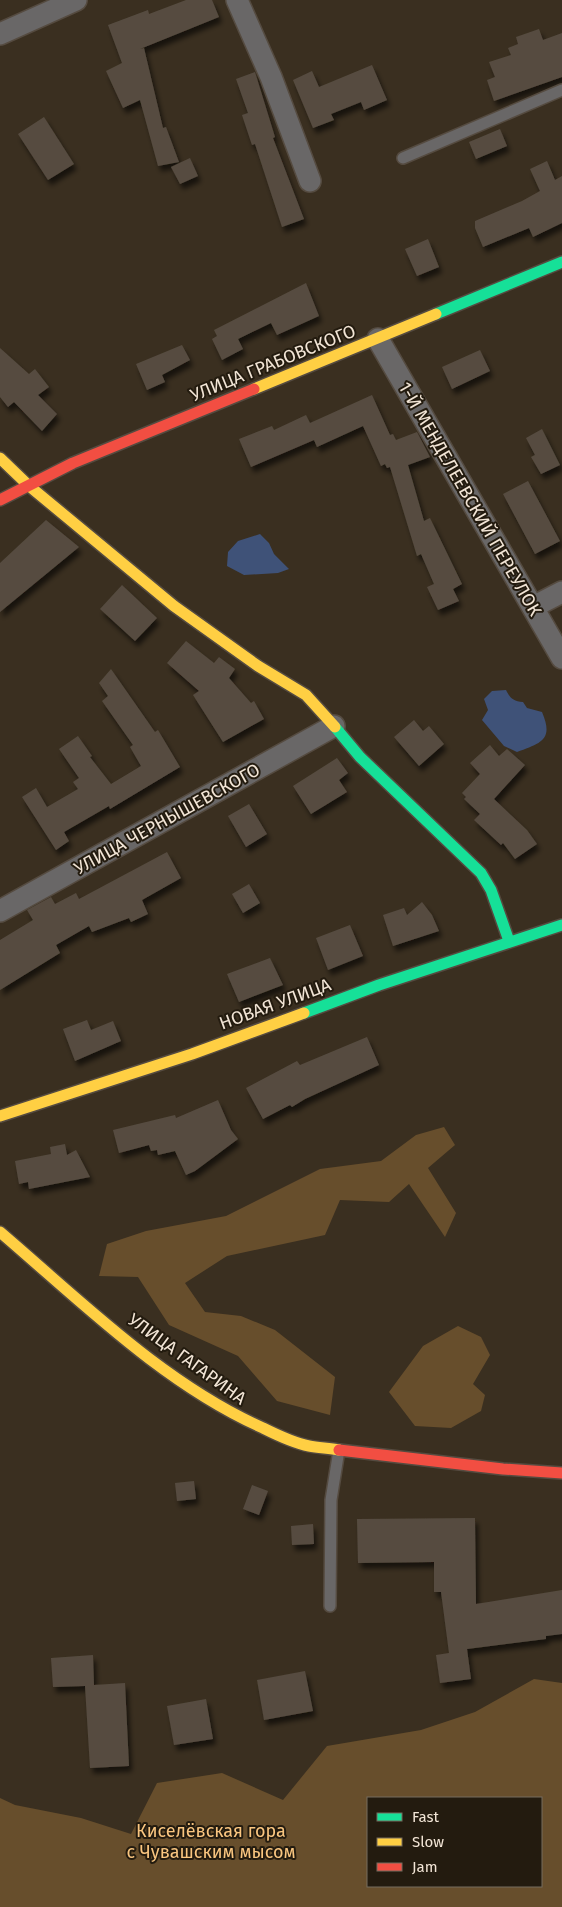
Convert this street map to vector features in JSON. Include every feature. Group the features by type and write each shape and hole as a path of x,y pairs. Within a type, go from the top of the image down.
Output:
{"street":[{"path":"0,34 76,0"},
{"path":"237,0 271,77 310,181"},
{"name":"УЛИЦА ГРАБОВСКОГО","path":"0,500 73,463 562,262"},
{"name":"1-Й МЕНДЕЛЕЕВСКИЙ ПЕРЕУЛОК","path":"378,339 562,658"},
{"path":"0,458 28,485 174,606 258,666 306,696 320,708 380,776 481,873 491,890 510,941"},
{"path":"532,607 562,592"},
{"name":"УЛИЦА ЧЕРНЫШЕВСКОГО","path":"0,911 334,726"},
{"name":"НОВАЯ УЛИЦА","path":"0,1116 183,1057 379,985 562,925"},
{"name":"УЛИЦА ГАГАРИНА","path":"0,1232 130,1342 196,1391 240,1418 271,1432 308,1446 562,1473"}],"lane":[{"path":"403,158 562,90"},
{"path":"330,1606 331,1500 338,1450"}],"green space":[{"path":"444,1127 455,1145 428,1168 456,1213 445,1237 409,1184 389,1202 340,1200 325,1235 227,1256 185,1283 205,1312 241,1316 275,1330 335,1377 330,1415 277,1401 238,1356 169,1325 138,1277 99,1276 107,1244 146,1231 226,1216 320,1169 381,1161 416,1135"},
{"path":"458,1326 481,1337 490,1355 473,1384 485,1395 481,1411 451,1428 415,1426 389,1392 423,1346"},
{"name":"Киселёвская гора с Чувашским мысом","path":"534,1679 562,1683 562,1907 0,1907 0,1798 15,1805 81,1818 131,1834 157,1783 222,1773 283,1800 327,1746 421,1730 475,1712"}],"water":[{"path":"260,534 269,543 274,554 289,569 278,573 244,575 227,566 228,552 238,541"},
{"path":"506,690 512,699 523,702 527,708 542,712 547,729 546,735 539,743 517,752 504,746 482,720 488,710 484,699 492,691"}],"building":[{"path":"186,0 212,0 219,17 140,49 144,48 163,128 166,127 179,162 158,166 140,100 123,108 106,71 122,63 108,25 148,10 149,14"},
{"path":"539,29 543,40 562,33 562,77 494,101 487,80 495,77 489,62 511,55 508,48 518,44 516,37"},
{"path":"372,65 387,100 364,110 361,102 331,114 334,120 313,128 293,80 312,71 319,87"},
{"path":"255,72 275,137 273,138 304,219 282,227 255,144 252,145 242,115 248,113 236,79"},
{"path":"44,117 74,164 48,180 18,134"},
{"path":"500,129 507,146 476,159 469,142"},
{"path":"190,158 198,176 180,184 171,167"},
{"path":"547,161 555,180 562,176 562,223 533,237 529,228 483,247 475,228 475,221 522,201 540,191 530,169"},
{"path":"428,239 439,267 417,276 405,249"},
{"path":"306,283 319,316 277,335 271,323 238,339 243,349 222,360 212,339 217,336 214,330"},
{"path":"182,345 190,360 162,375 165,382 147,390 136,364"},
{"path":"0,348 29,374 35,369 49,387 38,395 57,414 42,431 14,402 8,407 0,397"},
{"path":"480,350 490,371 452,389 442,367"},
{"path":"372,395 390,435 393,434 396,440 417,432 430,457 408,465 424,521 430,518 462,584 453,589 459,601 438,610 427,587 434,584 421,554 417,556 390,467 387,468 385,464 381,466 363,426 317,447 314,440 251,467 239,439 272,426 274,430 306,415 310,423"},
{"path":"542,429 560,465 541,474 531,457 535,455 526,438"},
{"path":"528,481 560,541 535,554 503,494"},
{"path":"46,520 79,547 0,612 0,563"},
{"path":"122,585 157,618 135,641 100,609"},
{"path":"186,641 214,663 219,657 235,669 229,678 251,703 254,701 264,719 223,742 193,695 199,691 167,663"},
{"path":"111,669 155,732 158,730 180,767 110,809 109,806 64,832 69,841 56,850 22,797 36,788 47,807 78,789 73,782 79,778 59,749 78,736 92,756 90,757 111,784 141,766 130,747 133,745 102,701 108,696 99,683"},
{"path":"414,720 423,731 429,726 444,744 419,766 394,737"},
{"path":"490,745 499,756 507,749 525,765 494,799 527,830 537,844 515,859 503,843 501,845 474,820 480,814 464,799 466,797 462,793 480,774 470,763"},
{"path":"337,758 348,773 339,780 347,792 311,814 293,786"},
{"path":"249,804 267,834 246,847 228,816"},
{"path":"167,852 181,878 142,900 148,914 131,922 129,918 92,932 89,926 56,945 60,953 0,990 0,940 33,920 27,910 51,897 55,904 76,893 79,899"},
{"path":"249,884 260,903 243,913 232,894"},
{"path":"422,902 432,915 439,931 393,946 383,915 404,908 407,915"},
{"path":"350,925 363,956 328,970 316,938"},
{"path":"270,958 283,985 239,1002 227,974"},
{"path":"87,1020 91,1030 113,1021 121,1041 75,1061 63,1029"},
{"path":"367,1037 379,1065 263,1119 246,1088 297,1061 300,1065"},
{"path":"218,1100 231,1130 238,1139 195,1171 186,1175 175,1151 158,1155 157,1150 151,1151 149,1145 119,1153 113,1130 175,1115 176,1118"},
{"path":"65,1144 67,1155 76,1150 90,1177 29,1189 28,1182 19,1184 15,1161 51,1154 50,1147"},
{"path":"194,1481 196,1499 177,1501 175,1483"},
{"path":"252,1485 268,1491 259,1515 243,1509"},
{"path":"475,1518 476,1604 562,1590 562,1634 546,1636 546,1639 467,1649 471,1679 440,1683 436,1655 449,1653 441,1592 434,1592 434,1562 358,1563 357,1519"},
{"path":"313,1524 314,1544 292,1545 291,1526"},
{"path":"93,1655 94,1685 125,1683 129,1766 90,1768 85,1686 53,1687 51,1658"},
{"path":"305,1671 313,1711 264,1720 257,1680"},
{"path":"206,1699 213,1739 174,1745 167,1706"}],"traffic: fast":[{"path":"436,314 562,262"},
{"path":"335,727 360,757 481,873 491,890 509,941"},
{"path":"304,1013 379,985 562,925"}],"traffic: slow":[{"path":"254,389 436,314"},
{"path":"0,458 28,485 174,606 258,666 306,695 335,727"},
{"path":"0,1116 192,1054 304,1013"},
{"path":"0,1232 125,1340 192,1389 268,1431 297,1443 339,1450"}],"traffic: jam":[{"path":"0,500 73,463 254,389"},
{"path":"339,1450 503,1469 562,1473"}]}
